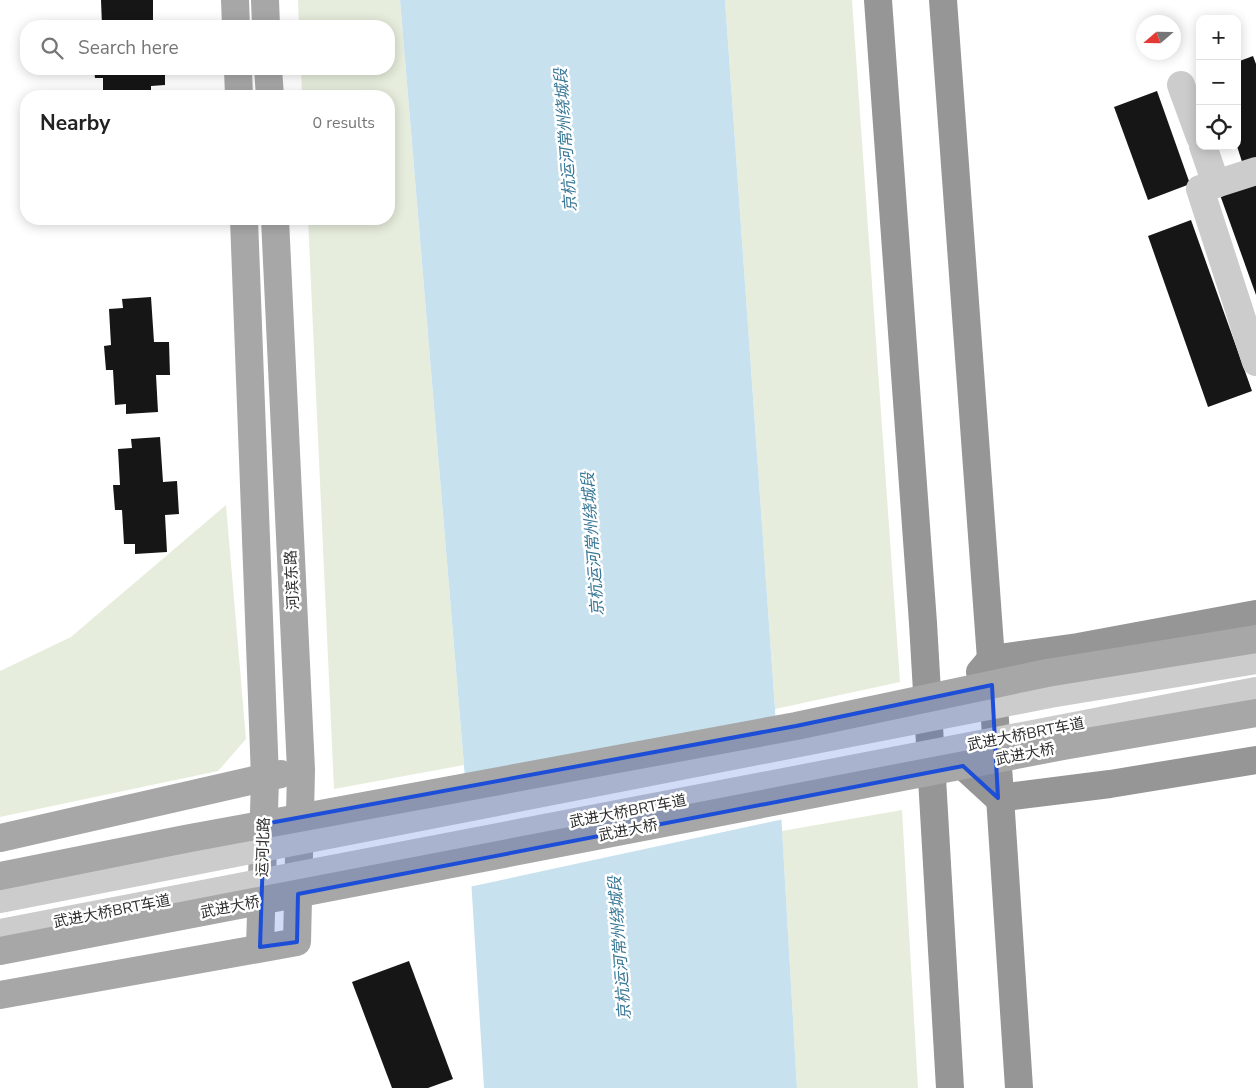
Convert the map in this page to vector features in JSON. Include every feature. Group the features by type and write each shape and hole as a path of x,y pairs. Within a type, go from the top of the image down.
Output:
{"highway":[{"path":"878,0 923,623 950,1088"},
{"path":"943,0 991,659 998,798 1018,1088"},
{"path":"928,734 991,659 1078,648 1256,614"},
{"path":"928,734 998,798 1110,784 1256,760"}],"main road":[{"path":"235,0 236,20"},
{"path":"265,0 266,20"},
{"path":"238,75 239,90"},
{"path":"268,75 270,90"},
{"path":"244,225 265,778"},
{"name":"河滨东路","path":"260,947 297,942 301,770 275,225"},
{"path":"0,876 204,835 796,726 1047,673 1256,639"},
{"name":"武进大桥","path":"0,951 1063,746 1256,713"},
{"path":"0,838 301,770"},
{"name":"运河北路","path":"260,947 265,778"},
{"path":"0,995 260,947"}],"lane":[{"path":"1181,84 1196,127"},
{"path":"1204,150 1216,184"},
{"path":"1256,171 1200,190 1256,362"},
{"path":"0,900 1050,694 1256,660"},
{"name":"武进大桥BRT车道","path":"0,933 1256,691"}],"highlighted area":[{"path":"992,685 998,798 963,766 298,894 297,942 260,947 264,824 796,726"}],"green space":[{"path":"298,0 400,0 464,765 334,789 308,225 395,225 395,90 302,90 301,75 395,75 395,20 299,20"},
{"path":"725,0 852,0 900,682 775,709"},
{"path":"226,505 246,739 218,771 0,817 0,671 71,637"},
{"path":"902,810 918,1088 797,1088 782,831"}],"water":[{"name":"京杭运河常州绕城段","path":"400,0 725,0 775,709 797,1088 484,1088 464,765"}],"pier":[{"path":"778,717 784,819 469,887 462,778"}],"building":[{"path":"101,0 153,0 153,20 102,20"},
{"path":"1253,56 1256,64 1256,160 1243,165 1238,150 1241,150 1241,60"},
{"path":"95,75 165,75 165,85 151,86 151,90 103,90 103,78 95,78"},
{"path":"1157,91 1190,184 1148,200 1114,107"},
{"path":"1256,179 1256,295 1219,192"},
{"path":"1191,220 1252,391 1208,407 1148,236"},
{"path":"151,297 154,342 169,342 170,375 156,375 158,412 126,414 126,404 115,405 113,370 106,370 104,346 111,345 109,309 123,308 122,299"},
{"path":"160,437 163,482 177,481 179,514 165,515 167,552 135,554 135,544 124,544 122,510 115,510 113,485 120,485 118,449 132,448 131,439"},
{"path":"409,961 453,1079 428,1088 392,1088 352,982"}]}
